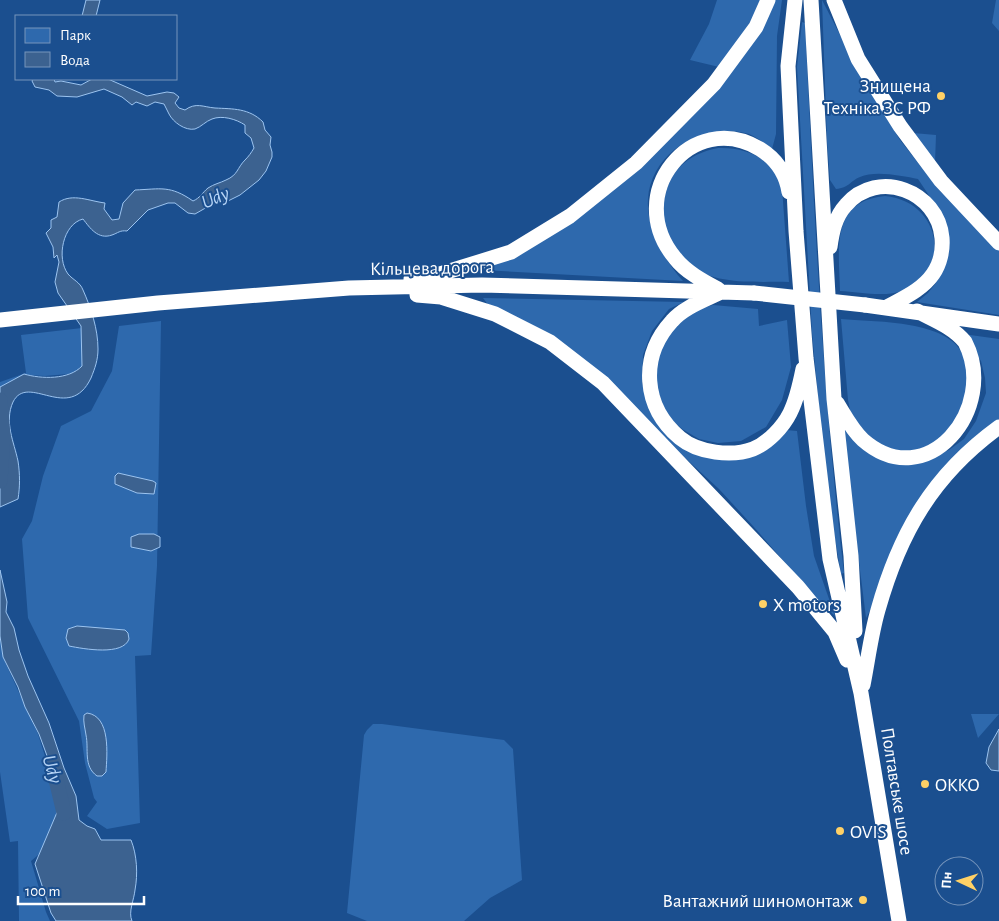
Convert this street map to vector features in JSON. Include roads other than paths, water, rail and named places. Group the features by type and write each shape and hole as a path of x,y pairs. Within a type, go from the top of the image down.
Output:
{"highway":[{"path":"349,288 440,274 511,252 570,216 636,162 714,84 756,27 768,0"},
{"path":"795,0 788,66 796,231 806,358 830,559 856,668"},
{"path":"811,0 834,398 851,556 856,668"},
{"path":"834,0 858,59 900,126 941,181 999,243"},
{"path":"722,291 704,281 678,262 662,239 658,228 656,203 660,185 668,169 685,152 707,142 726,140 744,142 766,153 782,170 787,181 796,231"},
{"path":"826,273 832,231 846,204 858,195 872,189 887,186 902,188 916,194 928,204 942,230 943,245 940,260 933,274 924,285 887,307"},
{"name":"Кільцева дорога","path":"0,320 158,302 349,288 482,285 722,291 887,307"},
{"path":"349,288 441,297 495,314 550,342 602,383 798,587 835,632 862,693"},
{"path":"722,291 673,319 661,335 649,365 649,381 652,396 658,410 667,425 681,439 700,448 718,452 736,452 753,449 769,439 790,414 796,399 806,358"},
{"path":"887,307 999,324"},
{"path":"834,398 852,428 863,440 877,450 892,455 908,458 924,456 939,451 953,443 964,432 976,411 981,387 979,371 974,356 965,342 954,331 917,311"},
{"path":"862,693 877,612 889,572 904,535 927,499 953,466 980,440 999,427"},
{"name":"Полтавське шосе","path":"856,668 862,693 899,921"}],"water":[{"path":"86,0 100,0 96,15 82,15"},
{"path":"54,80 55,82 61,81 81,85 90,80 110,80 147,96 167,92 174,93 179,97 175,103 179,108 185,110 193,106 200,106 246,112 258,117 263,122 265,130 271,137 272,157 266,171 259,180 240,195 228,201 209,206 195,214 188,213 175,203 168,203 148,210 127,231 121,231 112,235 99,235 83,219 71,227 66,234 62,259 68,274 82,287 91,311 98,341 96,364 91,378 82,391 72,397 61,398 28,392 20,394 13,402 9,417 19,466 19,494 18,499 0,507 0,457 3,420 0,415 0,387 24,374 38,377 55,377 70,374 82,366 81,326 58,293 55,282 59,262 57,255 54,258 53,247 46,233 51,228 51,220 57,217 59,202 64,199 81,198 105,203 104,209 112,220 119,219 123,203 135,190 171,190 193,201 212,185 233,176 254,148 251,138 245,133 245,125 233,119 216,118 195,129 187,129 173,120 164,104 155,102 147,106 136,102 132,105 122,97 104,89 77,97 57,96 49,90 35,87 32,81"},
{"path":"118,473 153,481 156,483 154,494 137,493 115,484 115,476"},
{"path":"139,534 154,534 160,537 160,547 151,551 131,547 131,537"},
{"path":"0,570 7,602 6,612 14,628 28,676 49,723 64,768 76,796 79,820 95,829 101,840 131,840 135,852 137,871 131,910 132,921 56,921 51,913 35,864 58,810 60,791 39,734 3,657 0,636"},
{"path":"77,626 125,630 128,633 129,639 119,648 111,649 93,650 69,646 66,638 68,629"},
{"path":"87,713 95,716 100,721 106,737 106,772 102,776 97,776 93,772 88,762 84,720 84,715"},
{"path":"999,729 999,771 991,770 986,763 989,747"}],"waterway":[{"name":"Udy","path":"0,400 3,436 0,481"},
{"name":"Udy","path":"52,763 64,813"}],"place":[{"name":"Знищена Техніка ЗС РФ","path":"941,96"},
{"name":"Х motors","path":"763,604"},
{"name":"OKKO","path":"925,784"},
{"name":"OVIS","path":"840,831"},
{"name":"Вантажний шиномонтаж","path":"863,900"}]}
